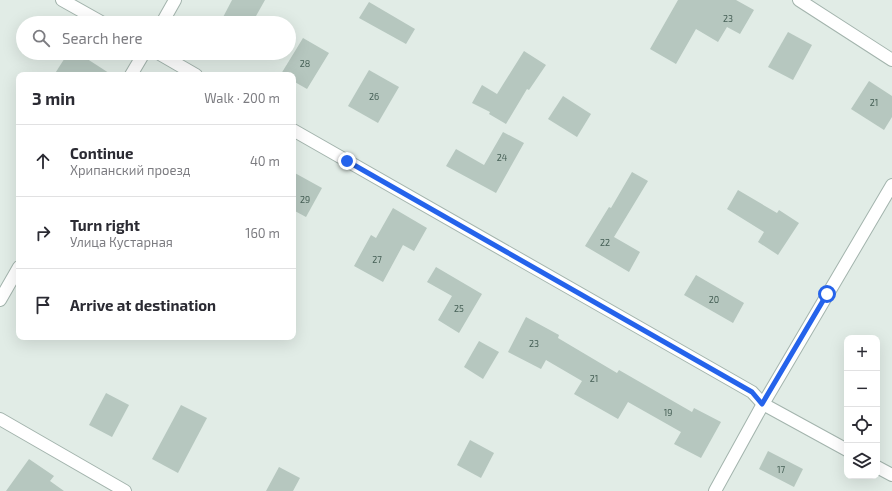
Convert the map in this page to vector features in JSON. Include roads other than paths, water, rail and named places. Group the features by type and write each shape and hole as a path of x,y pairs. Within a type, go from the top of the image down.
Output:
{"street":[{"path":"62,0 91,16"},
{"path":"166,16 176,0"},
{"path":"798,0 892,60"},
{"path":"133,72 140,60"},
{"path":"170,60 191,72"},
{"path":"296,132 752,392 762,404 844,448"},
{"path":"715,491 762,404 892,185"},
{"path":"0,300 16,272"},
{"path":"0,419 125,491"},
{"path":"880,469 892,475"}]}
